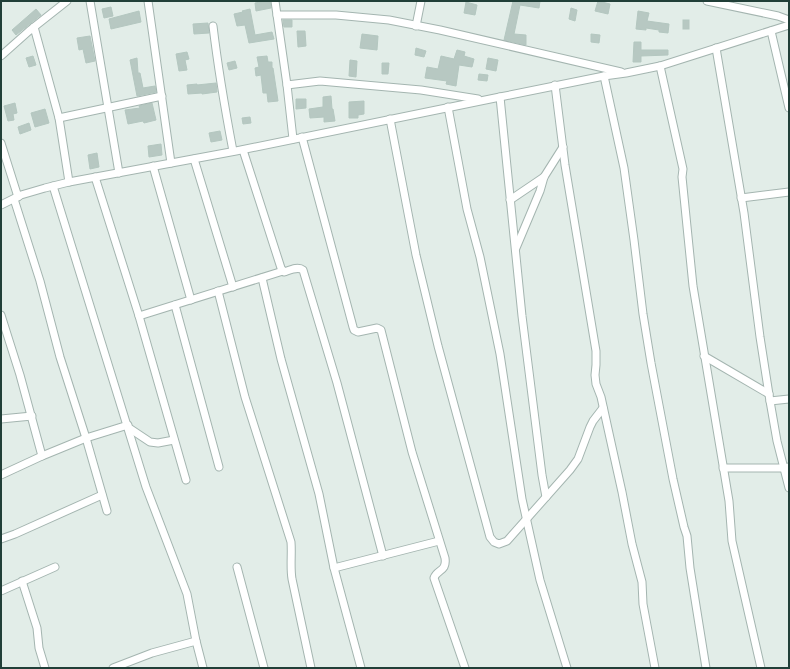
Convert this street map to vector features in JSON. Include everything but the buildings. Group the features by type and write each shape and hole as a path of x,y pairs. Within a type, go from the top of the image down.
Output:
{"street":[{"path":"1,56 67,1"},
{"path":"90,1 118,173"},
{"path":"148,1 171,163"},
{"path":"275,1 293,139"},
{"path":"416,26 421,1"},
{"path":"707,1 778,16 789,20"},
{"path":"278,15 336,15 389,20 626,73"},
{"path":"213,26 225,113 233,151"},
{"path":"1,205 45,188 69,182 243,150 555,85 660,66 789,26"},
{"path":"34,27 60,118 69,182"},
{"path":"771,31 789,108"},
{"path":"716,48 741,198 769,398 777,441 786,467 789,488"},
{"path":"660,66 683,169 682,177 693,286 729,501 732,541 761,668"},
{"path":"604,76 624,168 643,314 651,363 673,479 687,536 690,568 706,668"},
{"path":"287,85 327,82 421,90 482,100"},
{"path":"555,85 578,248 596,351 595,375 622,492 632,544 642,582 643,604 655,668"},
{"path":"60,118 162,96"},
{"path":"500,97 515,250 542,475 546,497"},
{"path":"448,107 467,209 480,257 500,354 526,519 540,580 567,668"},
{"path":"390,119 418,262 438,346 490,536 494,542 499,544 507,541 578,459 590,427 603,408"},
{"path":"302,137 354,330 358,332 377,328 381,330 412,452 445,562 442,570 435,575 434,578 465,668"},
{"path":"1,144 60,357 86,438 107,511"},
{"path":"515,250 540,191 544,177 563,147"},
{"path":"243,150 283,271"},
{"path":"194,159 233,287"},
{"path":"153,166 191,300"},
{"path":"95,177 139,316 186,480"},
{"path":"510,200 544,177"},
{"path":"53,186 146,487 187,594 196,641 204,668"},
{"path":"741,198 789,192"},
{"path":"139,316 283,271 301,268 303,270 337,383 383,556"},
{"path":"262,278 281,359 319,494 334,568 362,668"},
{"path":"218,291 245,397 291,542 292,579 310,668"},
{"path":"174,305 219,467"},
{"path":"1,315 32,416 42,456"},
{"path":"704,356 769,398 789,399"},
{"path":"1,419 32,416"},
{"path":"128,426 150,442 158,443 174,440"},
{"path":"1,475 86,438 128,426"},
{"path":"723,468 786,467"},
{"path":"1,539 102,495"},
{"path":"334,568 439,542"},
{"path":"1,591 55,567"},
{"path":"237,567 264,668"},
{"path":"22,582 35,622 39,648 45,668"},
{"path":"113,668 152,653 196,641"}]}
